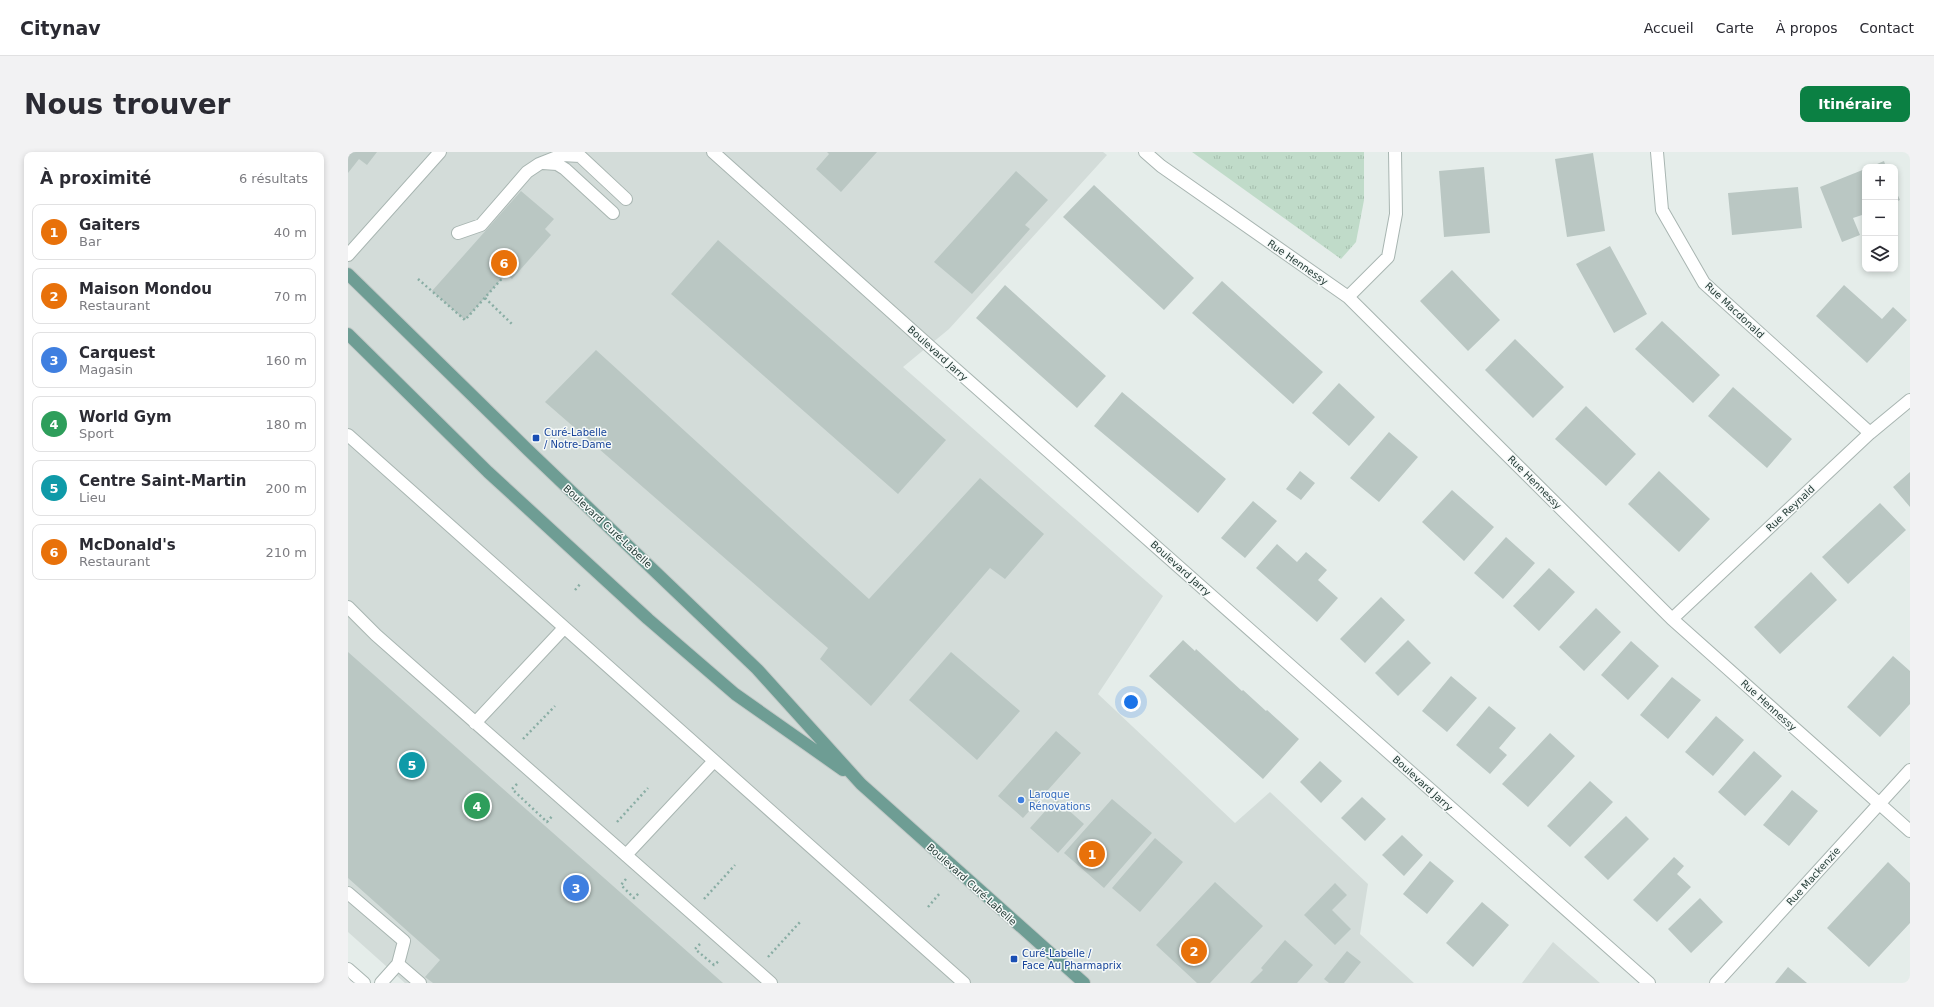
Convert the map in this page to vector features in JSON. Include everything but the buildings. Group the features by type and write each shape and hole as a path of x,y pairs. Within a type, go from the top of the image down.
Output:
{"main road":[{"name":"Boulevard Curé-Labelle","path":"348,274 528,450 758,669 861,784 1081,982"},
{"name":"Boulevard Curé-Labelle","path":"348,334 488,472 648,619 735,694 861,784"}],"street":[{"path":"348,255 353,247 440,152"},
{"name":"Boulevard Jarry","path":"713,152 935,351 1649,983"},
{"name":"Rue Hennessy","path":"1145,152 1161,166 1348,297 1672,619 1910,831"},
{"path":"1348,297 1388,257 1396,214 1395,152"},
{"name":"Rue Macdonald","path":"1657,152 1662,210 1704,283 1870,433"},
{"path":"458,234 481,225 527,172 538,164 562,155 580,156 626,199"},
{"path":"538,164 557,164 565,169 613,213"},
{"name":"Rue Reynald","path":"1672,619 1870,433 1910,400"},
{"path":"348,435 964,983"},
{"path":"348,607 376,635 771,983"},
{"path":"475,723 564,628"},
{"path":"626,856 714,761"},
{"name":"Rue Mackenzie","path":"1716,983 1910,770"},
{"path":"348,893 404,941 398,964 381,983"},
{"path":"398,964 420,983"},
{"path":"348,969 364,983"}],"path":[{"path":"418,279 465,320 506,274"},
{"path":"485,298 513,325"},
{"path":"575,590 583,580"},
{"path":"510,753 555,706"},
{"path":"611,843 617,836 615,824 648,788"},
{"path":"690,912 735,865"},
{"path":"928,907 940,893"},
{"path":"761,974 767,958 800,922"}],"shaded area":[{"path":"348,152 1103,152 1107,155 949,329 903,367 1163,596 1098,694 1235,823 1270,792 1368,884 1360,934 1414,983 405,983 348,932"},
{"path":"1553,942 1600,983 1522,983"}],"green space":[{"path":"1192,152 1364,152 1364,200 1356,242 1341,259"}],"place":[{"name":"McDonald's","path":"504,263"},
{"name":"Curé-Labelle / Notre-Dame","path":"536,438"},
{"name":"Centre Saint-Martin","path":"412,765"},
{"name":"Laroque Rénovations","path":"1021,800"},
{"name":"World Gym","path":"477,806"},
{"name":"Gaiters","path":"1092,854"},
{"name":"Carquest","path":"576,888"},
{"name":"Maison Mondou","path":"1194,951"},
{"name":"Curé-Labelle / Face Au Pharmaprix","path":"1014,959"}]}
